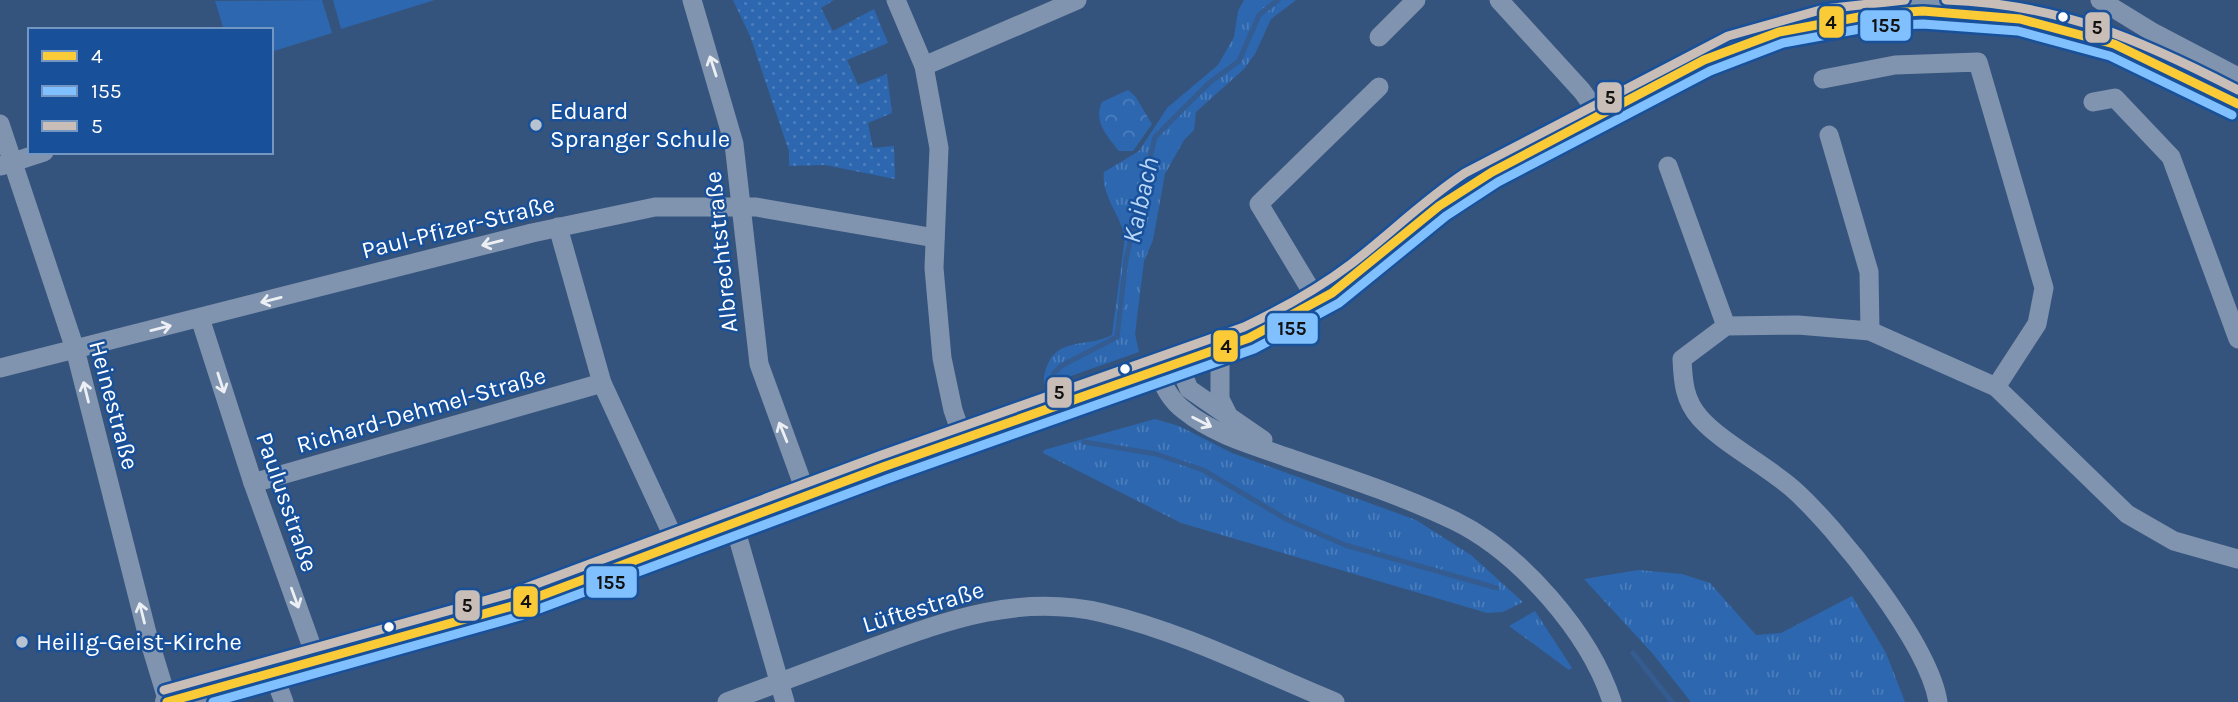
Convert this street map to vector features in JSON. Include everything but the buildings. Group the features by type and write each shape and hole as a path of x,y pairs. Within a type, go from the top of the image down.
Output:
{"main road":[{"path":"168,702 496,611 963,439 1169,369 1268,330 1318,302 1358,274 1453,196 1499,168 1743,43 1790,26 1871,5 1981,8 2034,18 2090,35 2142,56 2238,104"}],"street":[{"name":"Albrechtstraße","path":"692,0 725,106 743,206 759,364 807,496"},
{"path":"896,0 924,66 939,148 935,237 944,376 963,439"},
{"path":"924,66 1077,0"},
{"path":"1379,37 1416,0"},
{"path":"1950,0 1981,8"},
{"path":"2100,0 2166,40 2238,77"},
{"path":"1506,3 1582,91 1600,116"},
{"path":"1823,79 1895,65 1978,62 2044,288 2037,324 1996,387"},
{"path":"1318,302 1259,204 1380,87"},
{"path":"2093,102 2115,98 2160,143 2177,172 2238,339"},
{"name":"Heinestraße","path":"0,124 6,165 75,349 147,633 168,702"},
{"path":"1829,135 1869,272 1870,331"},
{"path":"6,165 38,154"},
{"path":"1668,166 1726,326"},
{"name":"Paul-Pfizer-Straße","path":"0,368 558,227 655,207 743,206 935,237"},
{"path":"558,227 602,383 677,545"},
{"name":"Paulusstraße","path":"200,318 253,483 317,661"},
{"path":"1938,702 1905,625 1862,566 1794,490 1700,418 1684,391 1682,359 1726,326 1798,325 1870,331 1996,387 2127,514 2174,541 2238,559"},
{"path":"1220,349 1220,399 1231,420"},
{"path":"1169,369 1189,389 1286,457"},
{"path":"1169,369 1171,397 1187,414 1249,444 1424,507 1457,522 1499,548 1547,595 1585,648 1612,702"},
{"name":"Richard-Dehmel-Straße","path":"253,483 602,383"},
{"path":"734,524 785,702"},
{"name":"Lüftestraße","path":"727,702 941,622 985,610 1062,607 1102,613 1171,635 1335,702"},
{"path":"273,673 284,702"}],"green space":[{"path":"322,0 332,33 273,51 273,28 223,28 215,1"},
{"path":"333,0 435,0 341,29"},
{"path":"733,0 834,0 821,8 833,31 874,9 888,43 847,60 858,85 887,74 892,113 868,123 873,148 894,146 895,179 825,165 789,166 789,151 750,36"},
{"path":"1244,0 1296,0 1271,19 1255,54 1244,69 1196,112 1194,130 1184,140 1165,174 1153,240 1144,261 1135,334 1139,352 1045,385 1046,369 1057,352 1074,344 1112,335 1125,237 1105,189 1104,172 1139,151 1167,108 1218,65 1234,37 1238,11"},
{"path":"1128,90 1135,96 1152,124 1133,151 1119,151 1100,122 1100,109 1102,102"},
{"path":"1155,419 1179,426 1232,453 1416,520 1471,555 1523,602 1503,612 1487,613 1181,523 1043,453 1044,450"},
{"path":"1638,570 1682,574 1710,583 1756,635 1781,633 1852,596 1886,653 1905,702 1691,702 1653,654 1584,579"},
{"path":"1535,611 1572,668 1569,670 1509,626"}],"waterway":[{"name":"Kaibach","path":"1054,373 1061,366 1117,337 1126,259 1155,137 1209,83 1239,61 1259,15 1278,0"},
{"name":"Kaibach","path":"1084,442 1156,454 1203,470 1286,519 1345,545 1497,588"},
{"name":"Kaibach","path":"1633,653 1672,702"}],"transit line":[{"name":"5","path":"164,690 512,593 879,456 1244,327 1299,298 1338,273 1465,173 1728,36 1824,9 1905,0"},
{"name":"5","path":"1946,0 2025,9 2097,27 2166,55 2238,90"},
{"name":"4","path":"167,702 516,605 883,467 1249,338 1332,293 1439,206 1492,172 1704,60 1779,32 1875,14 1923,11 2020,19 2114,44 2238,104"},
{"name":"155","path":"213,702 520,616 887,479 1254,349 1339,303 1446,216 1498,182 1710,71 1783,43 1876,26 1923,24 2018,31 2110,56 2232,115"}],"place":[{"name":"Eduard Spranger Schule","path":"536,125"},
{"name":"Heilig-Geist-Kirche","path":"22,642"}]}
